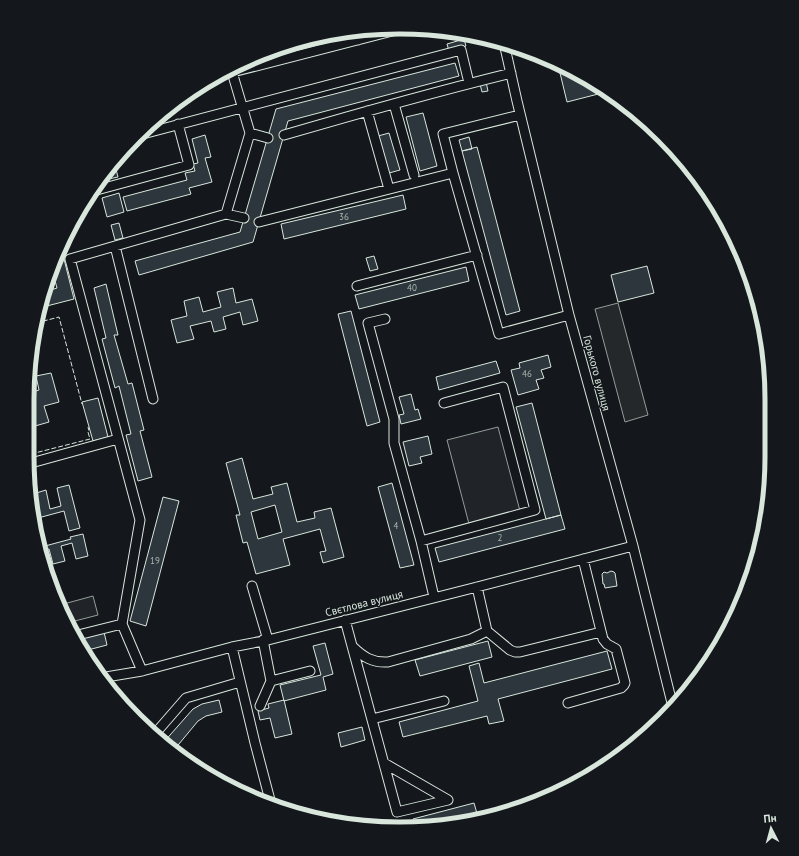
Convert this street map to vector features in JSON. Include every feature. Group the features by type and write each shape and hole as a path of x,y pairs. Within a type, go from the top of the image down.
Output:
{"street":[{"path":"244,69 377,35"},
{"name":"Горького вулиця","path":"505,49 569,315 633,546 671,700"},
{"path":"152,131 461,50 469,83"},
{"path":"265,60 266,64"},
{"path":"284,135 469,83 510,73"},
{"path":"226,214 250,134 233,75"},
{"path":"394,104 414,175"},
{"path":"367,111 389,189"},
{"path":"520,115 443,134 499,334 569,315"},
{"path":"101,189 189,165 178,124"},
{"path":"250,134 268,138"},
{"path":"259,222 453,173"},
{"path":"142,671 122,624 140,520 70,260 226,214 244,218"},
{"path":"115,246 153,399"},
{"path":"357,286 477,255"},
{"path":"385,319 368,323 394,419 394,443 421,541 434,597"},
{"path":"421,541 535,510 503,387 444,403"},
{"path":"34,462 118,439"},
{"name":"Свєтлова вулиця","path":"108,677 142,671 477,587 633,546"},
{"path":"568,703 621,688 626,680 616,649 607,644 603,639 583,559"},
{"path":"252,586 265,640 271,681 260,706"},
{"path":"477,587 487,631 510,650 520,652 601,632"},
{"path":"345,620 397,812 448,800 384,763"},
{"path":"81,634 122,624"},
{"path":"353,647 368,659 378,662 388,662 471,640 487,631"},
{"path":"232,648 269,798"},
{"path":"271,681 310,671"},
{"path":"158,730 186,698 240,682"},
{"path":"372,719 444,701"}],"shaded area":[{"path":"618,303 648,415 625,422 595,309"},
{"path":"498,427 520,511 469,524 447,440"},
{"path":"93,596 98,615 74,621 65,604"}],"building":[{"path":"462,40 464,40 466,46 449,51 447,44"},
{"path":"455,63 459,76 288,121 253,242 139,275 135,261 240,232 276,109"},
{"path":"560,73 562,73 582,83 599,94 567,102"},
{"path":"486,82 488,91 482,92 480,84"},
{"path":"423,113 437,166 420,171 406,117"},
{"path":"389,133 400,170 389,173 378,136"},
{"path":"205,135 211,157 205,158 212,182 189,188 191,194 127,211 123,197 187,180 185,173 195,171 193,164 198,163 192,139"},
{"path":"469,137 472,149 462,151 459,140"},
{"path":"477,147 520,311 506,315 462,151"},
{"path":"116,170 118,177 108,179"},
{"path":"119,193 124,212 107,217 102,198"},
{"path":"403,195 406,209 284,239 281,224"},
{"path":"119,223 123,238 115,240 111,225"},
{"path":"374,256 378,269 370,271 366,258"},
{"path":"63,257 74,299 46,306 51,290 57,288 54,279"},
{"path":"647,266 654,293 618,302 611,275"},
{"path":"466,267 469,281 359,309 355,295"},
{"path":"106,284 118,335 114,335 128,384 132,383 144,430 140,431 152,477 138,481 126,435 131,434 119,386 115,388 102,339 106,338 94,288"},
{"path":"233,288 236,303 252,299 258,321 243,325 240,312 223,317 226,329 214,332 211,321 190,326 194,339 177,343 171,320 187,316 184,301 199,297 203,312 221,307 217,292"},
{"path":"351,311 380,422 367,426 338,314"},
{"path":"548,355 551,367 541,370 544,378 536,380 539,389 518,395 511,370 520,368 519,363"},
{"path":"496,361 500,373 439,390 436,377"},
{"path":"51,373 59,402 44,406 49,422 35,426 34,391 39,390 36,376"},
{"path":"411,394 415,410 418,409 421,419 401,424 399,415 404,414 399,397"},
{"path":"98,398 108,437 93,441 82,402"},
{"path":"532,403 561,515 546,519 516,407"},
{"path":"428,436 432,454 420,457 422,463 409,466 403,442"},
{"path":"242,458 253,499 273,494 271,487 287,483 297,522 315,518 314,512 331,508 344,557 323,563 320,552 326,551 320,529 283,539 290,565 256,574 247,542 243,543 236,515 240,515 226,463","holes":["275,505 282,532 258,539 251,512"]},
{"path":"392,483 414,565 400,568 378,487"},
{"path":"69,485 80,528 69,531 64,511 39,518 36,493 46,490 50,509 61,506 57,488"},
{"path":"163,497 179,501 146,626 130,621"},
{"path":"561,515 565,529 439,562 435,548"},
{"path":"83,534 88,556 76,559 72,543 61,546 65,561 53,564 49,549 46,550 44,543 45,546"},
{"path":"611,571 615,573 617,586 605,588 602,574 604,572 607,573"},
{"path":"104,632 107,645 90,650 82,637"},
{"path":"488,641 492,657 420,676 415,660"},
{"path":"325,643 333,674 323,677 326,690 284,701 280,685 321,675 313,646"},
{"path":"607,651 612,669 498,699 504,721 489,724 487,716 403,737 399,722 478,701 469,666 479,663 484,683"},
{"path":"219,700 222,712 206,716 198,721 177,746 167,738 193,709 202,704"},
{"path":"284,700 292,734 275,738 270,718 260,720 258,711 269,708 268,704"},
{"path":"362,727 365,740 341,747 338,733"},
{"path":"474,803 477,814 447,819 423,821 414,821 413,819"}],"tunnel":[{"path":"268,138 284,135"},
{"path":"244,218 259,222"}],"fence":[{"path":"42,321 59,317 82,404"},
{"path":"34,453 90,439 88,427"}]}
